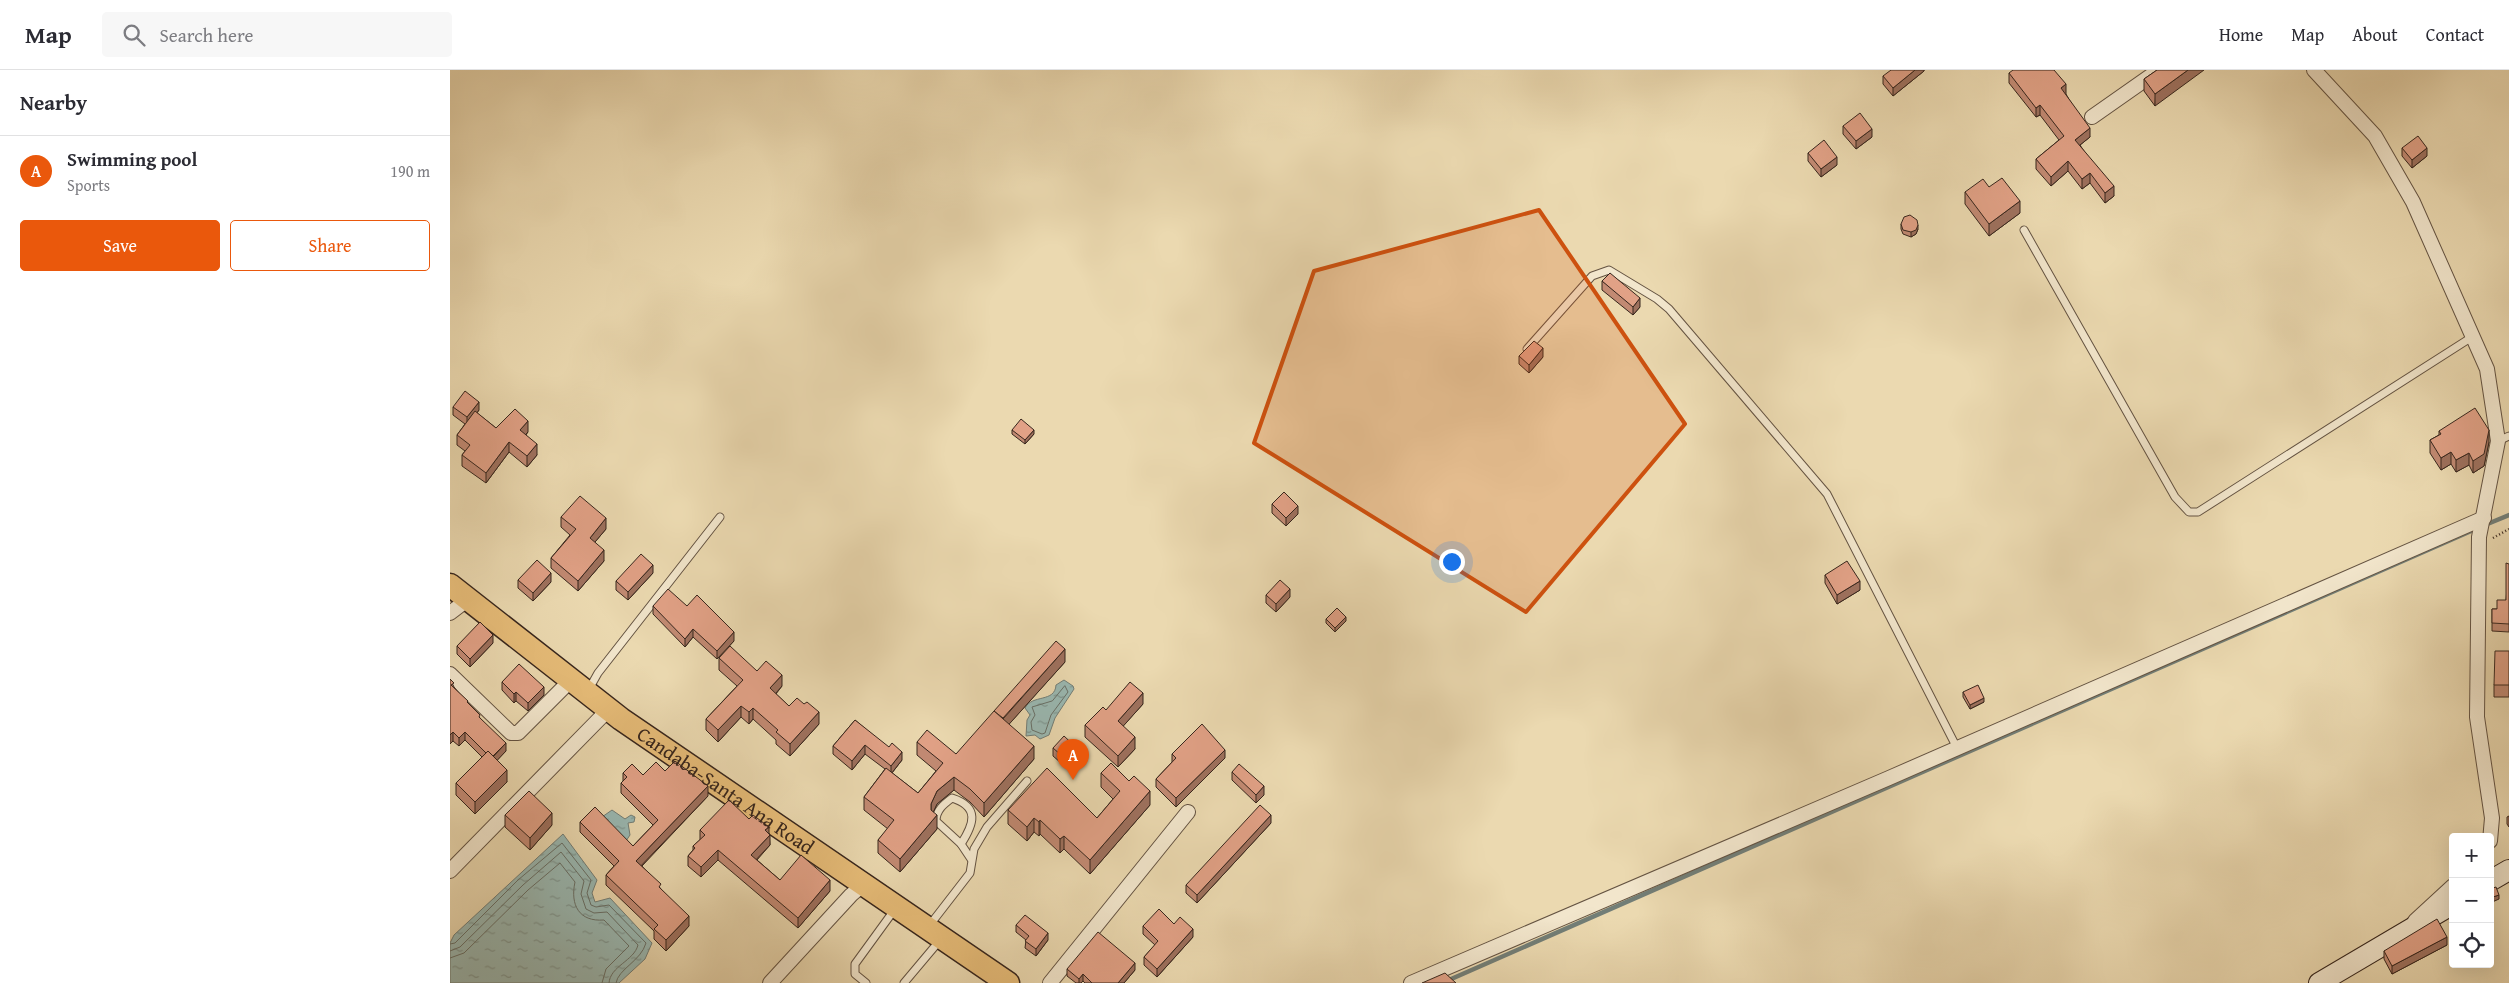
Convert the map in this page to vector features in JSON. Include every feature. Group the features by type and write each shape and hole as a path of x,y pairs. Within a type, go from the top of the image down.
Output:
{"main road":[{"name":"Candaba-Santa Ana Road","path":"450,585 459,607 1008,983"},
{"path":"2494,879 2509,870"},
{"path":"2318,983 2449,906"}],"street":[{"path":"2092,117 2159,70"},
{"path":"2314,70 2376,136 2413,202 2487,369 2504,438 2479,537 2477,717 2492,818 2491,833"},
{"path":"1411,983 2483,520"},
{"path":"450,674 514,734 518,733 578,687"},
{"path":"450,871 609,710"},
{"path":"1050,983 1188,812"},
{"path":"770,983 851,895 864,884"},
{"path":"2405,933 2421,913 2449,889"}],"lane":[{"path":"2024,230 2175,497 2189,512 2198,512 2472,337"},
{"path":"1525,351 1592,276 1600,272 1609,270 1657,299 1669,309 1827,494 1957,748"},
{"path":"578,687 598,673 720,517"},
{"path":"904,983 970,873 971,859 987,827 1026,781"},
{"path":"961,844 973,820 972,811 960,801 952,798 942,805 936,815 936,821 961,844 971,859"},
{"path":"866,983 855,974 855,964 897,906"}],"highlighted area":[{"path":"1539,210 1685,424 1526,612 1254,443 1314,271"}],"water":[{"path":"1064,680 1073,686 1074,689 1055,718 1049,735 1040,739 1035,735 1026,736 1027,720 1030,715 1025,708 1033,701 1052,694 1055,691 1056,685"},
{"path":"612,810 625,819 631,815 635,817 634,822 628,823 630,835 626,841 602,817"},
{"path":"563,834 597,880 592,893 595,902 610,898 652,943 645,959 619,983 450,983 450,943 454,935"}],"building":[{"path":"1891,70 1915,70 1893,88 1883,76"},
{"path":"2013,70 2054,70 2066,84 2061,88 2090,128 2075,140 2114,186 2105,193 2090,173 2082,179 2068,161 2051,177 2036,159 2064,136 2040,105 2036,108 2009,73"},
{"path":"2157,70 2188,70 2155,94 2144,79"},
{"path":"1860,113 1872,129 1856,141 1843,126"},
{"path":"2418,136 2427,148 2412,160 2402,148"},
{"path":"1824,140 1837,157 1821,169 1808,153"},
{"path":"2002,178 2020,201 1989,224 1965,192 1983,179 1989,187"},
{"path":"1910,215 1917,220 1918,225 1916,230 1911,232 1903,230 1901,224 1904,217"},
{"path":"1610,273 1640,298 1633,307 1602,281"},
{"path":"1534,341 1543,348 1529,365 1519,356"},
{"path":"465,391 479,402 467,417 453,407"},
{"path":"2475,408 2489,430 2484,454 2473,461 2469,453 2456,460 2451,452 2441,458 2430,440 2441,434 2439,431"},
{"path":"515,409 528,421 520,430 537,444 527,456 509,442 486,473 462,455 470,445 457,435 475,411 496,428"},
{"path":"1021,419 1034,430 1025,440 1012,430"},
{"path":"1284,492 1298,506 1286,518 1272,504"},
{"path":"580,496 606,518 590,538 604,550 578,581 551,558 576,529 561,517"},
{"path":"641,554 653,565 628,592 616,581"},
{"path":"537,560 551,573 533,593 518,580"},
{"path":"1847,561 1860,581 1837,595 1825,575"},
{"path":"2506,563 2509,564 2509,624 2492,623 2492,609 2497,609 2497,600 2506,600"},
{"path":"1280,580 1290,589 1276,604 1266,595"},
{"path":"668,589 687,606 697,595 734,632 717,651 693,629 685,639 653,606"},
{"path":"1337,608 1346,617 1335,628 1326,619"},
{"path":"480,622 493,635 470,659 457,646"},
{"path":"1056,641 1065,649 1003,718 994,711"},
{"path":"730,646 757,671 766,661 782,675 770,688 789,706 797,698 804,704 807,702 819,712 790,744 776,732 778,730 753,708 749,712 741,706 718,730 706,719 743,680 719,658"},
{"path":"2495,651 2509,651 2509,685 2494,685"},
{"path":"519,664 544,687 528,703 516,692 514,694 502,682"},
{"path":"450,679 454,683 451,685 468,701 480,715 479,717 506,743 493,756 488,751 486,753 465,732 459,738 453,732 450,735"},
{"path":"1130,682 1143,693 1118,721 1135,737 1118,756 1085,725 1103,707 1106,710"},
{"path":"1978,685 1984,698 1970,705 1963,692"},
{"path":"994,711 1034,746 984,803 954,777 937,791 931,804 931,810 937,815 900,859 878,840 894,820 864,797 886,768 918,793 943,763 917,742 927,730 956,754"},
{"path":"855,720 889,747 892,743 902,752 891,766 865,745 852,761 833,746"},
{"path":"1202,724 1225,750 1176,798 1156,779 1176,758 1172,754"},
{"path":"1064,736 1079,750 1068,761 1053,748"},
{"path":"488,751 507,770 475,802 456,783"},
{"path":"675,761 708,786 636,861 661,884 659,887 689,916 666,940 654,929 658,925 606,875 619,861 580,822 595,807 633,846 658,820 621,783 627,777 623,773 632,764 643,775 656,762 665,771"},
{"path":"1111,763 1129,781 1134,776 1150,791 1090,860 1064,836 1060,839 1040,820 1039,822 1034,818 1027,827 1008,810 1047,768 1097,818 1120,791 1101,773"},
{"path":"1239,764 1264,786 1256,795 1232,772"},
{"path":"529,791 552,813 530,838 505,815"},
{"path":"729,800 749,819 753,815 769,827 765,830 770,835 751,855 780,880 801,855 830,880 798,918 718,850 701,867 688,856 695,848 693,846 705,835 700,830"},
{"path":"1260,805 1271,815 1197,895 1186,885"},
{"path":"2496,887 2499,895 2494,897 2494,888"},
{"path":"1159,909 1174,924 1180,917 1193,929 1157,969 1144,957 1158,941 1143,926"},
{"path":"1025,915 1048,933 1036,949 1025,941 1029,936 1016,925"},
{"path":"2437,919 2447,937 2392,966 2384,951"},
{"path":"1098,932 1135,963 1118,983 1092,983 1083,974 1079,979 1067,969"},
{"path":"1445,973 1456,983 1422,983"}],"waterway":[{"path":"2485,525 2509,515"},
{"path":"1442,983 2478,528"}],"place":[{"name":"Swimming pool","path":"1073,780"}]}
